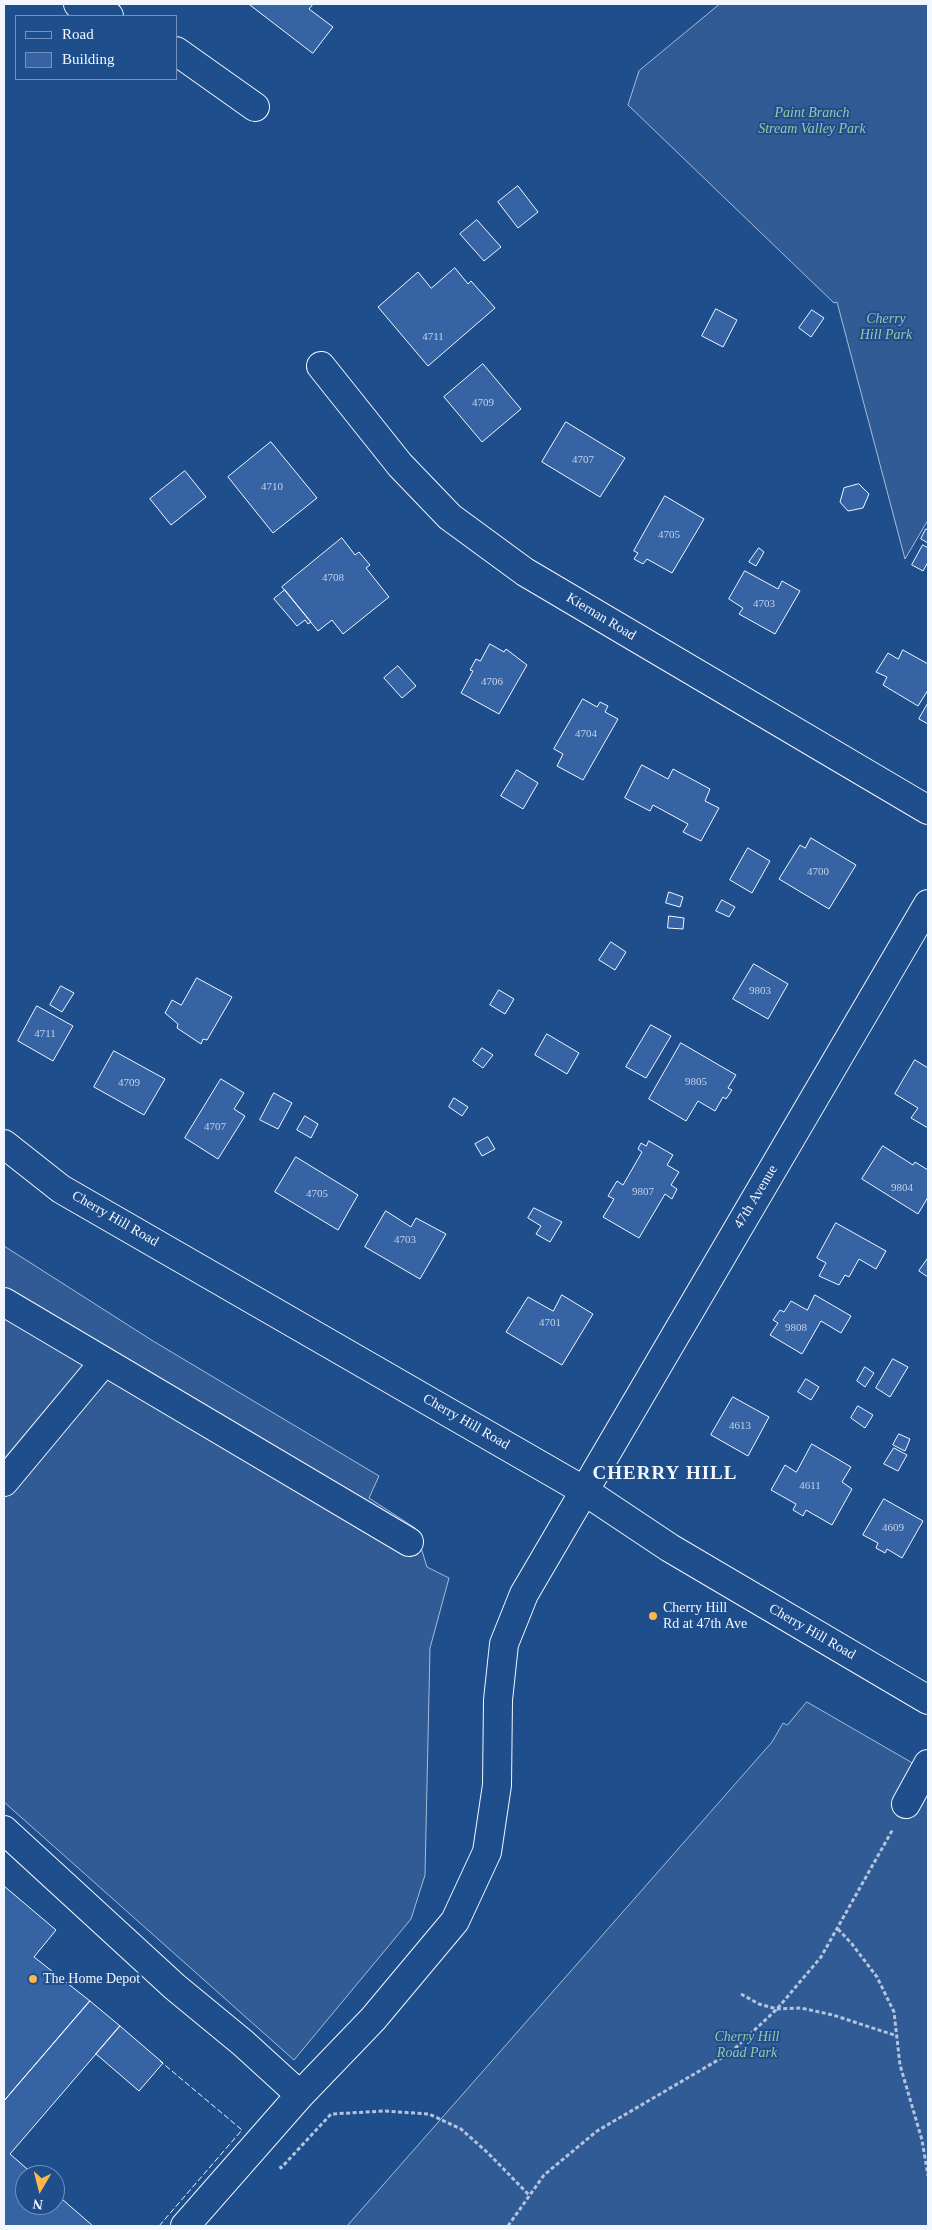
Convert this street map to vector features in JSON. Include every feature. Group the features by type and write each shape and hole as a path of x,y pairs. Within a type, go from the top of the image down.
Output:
{"street":[{"path":"78,4 106,15"},
{"path":"178,52 255,107"},
{"name":"Kiernan Road","path":"321,366 400,465 450,517 525,572 928,810"},
{"name":"47th Avenue","path":"185,2226 300,2095 373,2019 455,1921 487,1852 497,1785 498,1700 504,1644 524,1594 928,904"},
{"name":"Cherry Hill Road","path":"4,1144 61,1188 584,1490 670,1548 928,1700"},
{"path":"4,1302 409,1542"},
{"path":"4,1482 104,1362"},
{"path":"906,1804 928,1764"},
{"path":"4,1830 169,1981 243,2043 300,2095"}],"path":[{"path":"508,2226 544,2176 597,2131 730,2053 777,2008 821,1957 906,1804"},
{"path":"838,1929 852,1944 876,1977 894,2012 900,2065 922,2140 928,2176"},
{"path":"741,1994 759,2004 777,2008 802,2008 833,2015 863,2023 897,2036"},
{"path":"281,2168 331,2114 384,2112 428,2114 461,2129 488,2153 530,2196"}],"shaded area":[{"name":"Paint Branch Stream Valley Park","path":"720,4 928,4 928,520 905,559 837,302 834,303 628,105 639,71"},
{"path":"4,1246 153,1341 379,1476 369,1498 415,1528 427,1567 449,1578 430,1648 425,1875 411,1919 294,2060 4,1802"},
{"name":"Cherry Hill Road Park","path":"807,1702 928,1772 928,2226 347,2226 772,1742 783,1723 787,1725"}],"building":[{"path":"249,4 313,4 309,9 333,27 313,53"},
{"path":"518,186 538,212 518,228 498,202"},
{"path":"477,220 501,247 484,261 460,234"},
{"path":"455,268 468,284 471,281 495,308 428,366 378,307 418,272 431,288"},
{"path":"716,309 737,320 723,347 702,336"},
{"path":"812,310 824,318 811,337 799,328"},
{"path":"483,364 521,409 482,442 444,397"},
{"path":"566,422 625,458 600,497 542,462"},
{"path":"271,442 317,498 273,533 228,477"},
{"path":"185,471 206,497 171,525 150,499"},
{"path":"859,484 869,494 863,508 848,511 840,502 844,488"},
{"path":"665,496 704,519 672,573 647,559 643,564 634,559 638,553 634,551"},
{"path":"926,529 928,530 928,543 921,539"},
{"path":"342,538 355,555 359,552 370,565 366,568 389,597 343,634 332,620 318,631 282,587"},
{"path":"923,545 928,548 928,562 923,571 912,565"},
{"path":"759,548 764,552 756,566 749,562"},
{"path":"745,571 778,589 782,581 800,591 775,634 739,614 743,608 729,599"},
{"path":"285,590 311,622 308,624 305,620 297,626 274,599"},
{"path":"490,644 504,652 506,649 527,665 499,714 461,693 473,671 470,670 476,659 480,661"},
{"path":"903,650 928,664 928,690 918,706 883,685 887,677 876,672 888,653 898,659"},
{"path":"398,666 416,686 402,698 384,678"},
{"path":"583,699 597,707 600,702 608,706 605,712 618,719 583,780 557,766 563,754 554,749"},
{"path":"928,703 928,724 919,719"},
{"path":"642,765 668,779 673,769 710,789 705,801 719,808 701,841 683,832 688,824 653,805 650,811 625,798"},
{"path":"517,770 538,783 523,809 501,796"},
{"path":"811,838 856,865 829,909 779,879 800,845 805,848"},
{"path":"748,848 770,861 752,893 730,880"},
{"path":"669,892 683,897 680,907 666,903"},
{"path":"722,900 735,907 729,917 716,911"},
{"path":"669,916 684,918 683,929 668,928"},
{"path":"611,942 626,952 615,970 599,960"},
{"path":"754,964 788,984 768,1019 733,999"},
{"path":"197,978 232,997 207,1040 203,1039 201,1044 177,1028 178,1024 165,1013 172,1000 181,1005"},
{"path":"61,986 74,993 62,1012 50,1005"},
{"path":"499,990 514,999 505,1014 490,1005"},
{"path":"37,1006 73,1026 53,1061 18,1041"},
{"path":"651,1025 671,1036 646,1078 626,1067"},
{"path":"547,1034 579,1053 567,1074 535,1055"},
{"path":"681,1043 736,1075 728,1088 732,1090 726,1099 723,1097 715,1111 698,1101 686,1121 649,1099"},
{"path":"482,1048 493,1055 483,1068 473,1061"},
{"path":"114,1051 165,1079 144,1115 94,1087"},
{"path":"915,1060 928,1068 928,1128 911,1118 918,1108 895,1094"},
{"path":"221,1079 244,1093 234,1109 245,1116 218,1159 185,1138"},
{"path":"274,1093 292,1103 278,1129 260,1120"},
{"path":"454,1098 468,1107 462,1116 449,1107"},
{"path":"305,1116 318,1124 311,1138 297,1130"},
{"path":"488,1137 495,1149 482,1156 475,1144"},
{"path":"649,1141 673,1155 667,1165 679,1172 671,1185 677,1189 672,1199 665,1194 639,1238 603,1217 614,1199 608,1196 617,1181 623,1185 642,1152 638,1149 641,1143 646,1146"},
{"path":"883,1146 913,1165 915,1162 928,1170 928,1197 918,1214 862,1179"},
{"path":"296,1157 358,1195 338,1230 275,1192"},
{"path":"534,1208 562,1222 550,1242 536,1234 541,1226 528,1218"},
{"path":"386,1211 411,1227 416,1218 446,1234 420,1279 365,1247"},
{"path":"836,1223 886,1251 876,1269 859,1259 849,1277 845,1275 839,1285 819,1276 826,1263 817,1258"},
{"path":"928,1258 928,1277 919,1271"},
{"path":"562,1295 593,1314 562,1365 506,1332 528,1297 553,1311"},
{"path":"815,1295 851,1316 841,1333 821,1321 802,1354 770,1335 778,1323 773,1320 780,1310 784,1312 791,1301 807,1310"},
{"path":"893,1359 908,1367 890,1397 876,1388"},
{"path":"865,1367 874,1373 865,1387 857,1381"},
{"path":"806,1379 819,1387 811,1400 798,1392"},
{"path":"733,1397 769,1417 748,1456 711,1435"},
{"path":"858,1406 873,1415 865,1428 851,1418"},
{"path":"899,1434 910,1439 905,1451 893,1445"},
{"path":"812,1444 851,1467 842,1482 852,1489 832,1525 806,1510 803,1516 793,1510 796,1504 771,1490 785,1465 796,1472"},
{"path":"894,1448 907,1455 898,1471 884,1464"},
{"path":"884,1499 923,1521 902,1558 887,1549 885,1553 876,1548 878,1543 863,1535"},
{"name":"The Home Depot","path":"4,1886 56,1930 34,1957 90,2001 4,2101"},
{"path":"90,2001 120,2026 10,2154 23,2165 15,2165 15,2215 65,2215 65,2202 93,2226 4,2226 4,2101"},
{"path":"120,2026 163,2063 139,2091 96,2054"}],"fence":[{"path":"159,2226 242,2130 160,2061"}],"place":[{"name":"Cherry Hill Rd at 47th Ave","path":"653,1616"},
{"name":"The Home Depot","path":"33,1979"}],"district":[{"name":"CHERRY HILL","path":"665,1474"}],"park label":[{"name":"Cherry Hill Park","path":"886,328"}]}
